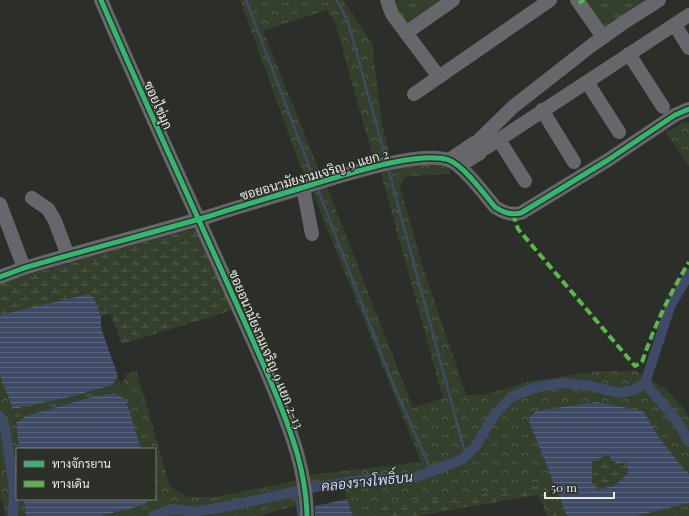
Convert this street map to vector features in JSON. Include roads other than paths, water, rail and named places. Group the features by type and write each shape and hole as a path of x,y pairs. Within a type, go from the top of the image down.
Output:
{"street":[{"name":"ซอยไข่มุก","path":"101,0 198,219"},
{"path":"387,0 392,14 439,77"},
{"path":"406,33 452,0"},
{"path":"414,94 550,0"},
{"path":"577,0 603,37"},
{"path":"485,143 514,106 603,37 659,0"},
{"path":"689,15 587,82 454,163 496,207 503,212 513,214 521,213 608,160 676,115 689,109"},
{"path":"675,25 689,48"},
{"path":"629,54 663,107"},
{"path":"587,82 619,132"},
{"path":"542,110 574,162"},
{"path":"485,143 525,181"},
{"name":"ซอยอนามัยงามเจริญ 9 แยก 2","path":"0,277 24,268 394,162 424,158 439,158 454,163"},
{"path":"312,234 313,184"},
{"path":"32,198 48,210 55,221 68,256"},
{"path":"0,204 24,268"},
{"name":"ซอยอนามัยงามเจริญ 9 แยก 2-13","path":"198,219 261,358 293,438 304,474 308,516"}],"water":[{"path":"89,294 94,298 101,316 101,328 118,376 112,385 70,397 13,409 0,376 0,315"},
{"path":"115,393 126,400 141,448 19,448 16,423 26,416 92,397"},
{"path":"596,402 643,411 661,440 689,475 689,503 636,516 567,516 528,419 536,411","holes":["608,455 617,464 626,462 628,473 615,485 597,490 592,482 592,461"]},
{"path":"347,499 353,516 315,516 315,506"},
{"path":"24,500 150,500 144,505 100,516 26,516"}],"waterway":[{"path":"246,0 314,179"},
{"path":"337,0 348,22 385,156"},
{"path":"389,172 466,456"},
{"path":"317,187 390,377 432,472"},
{"name":"คลองรางโพธิ์บน","path":"153,516 173,509 194,512 234,505 321,486 376,478 400,480 422,475 463,459 476,446 492,418 511,397 537,387 563,383 590,386 619,393 634,390 645,383 670,307 689,274"},
{"path":"645,383 677,421 689,442"},
{"path":"0,416 5,427 14,488 13,516"},
{"path":"295,491 299,516"}]}
